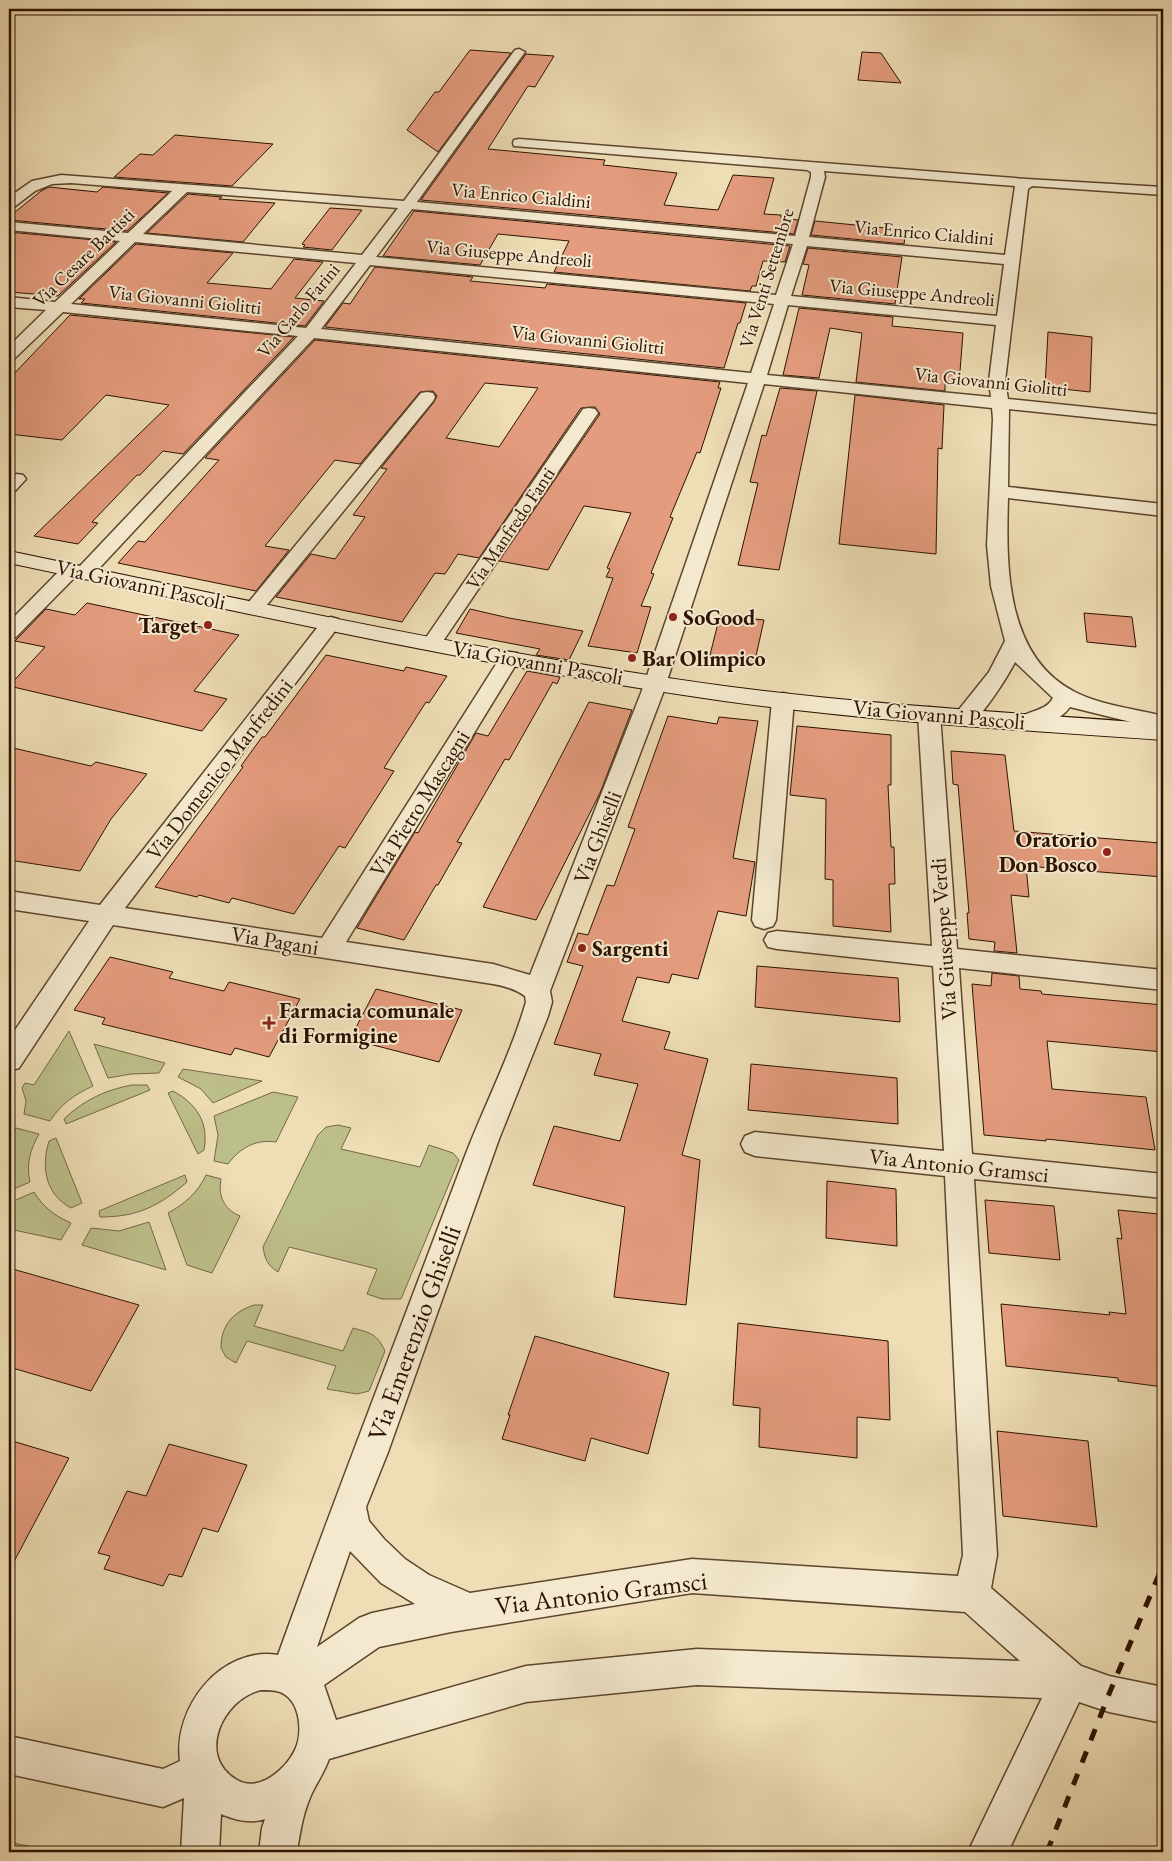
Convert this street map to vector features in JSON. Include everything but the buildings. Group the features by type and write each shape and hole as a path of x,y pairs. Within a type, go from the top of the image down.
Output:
{"street":[{"name":"Via Carlo Farini","path":"9,633 78,571 310,333 408,205 519,52"},
{"path":"519,143 812,167 1163,191"},
{"name":"Via Venti Settembre","path":"656,682 758,378 801,241 818,177 817,170 812,167"},
{"name":"Via Enrico Cialdini","path":"9,204 28,188 49,179 71,179 408,205 1012,260"},
{"path":"1029,182 1022,186 997,381 1002,419 997,545 1001,586 1014,642 1024,660 1065,696 1078,702 1163,723"},
{"name":"Via Cesare Battisti","path":"9,355 184,187"},
{"name":"Via Giuseppe Andreoli","path":"9,226 1005,321"},
{"name":"Via Giovanni Giolitti","path":"9,302 1163,420"},
{"path":"254,607 428,397"},
{"name":"Via Manfredo Fanti","path":"432,642 589,413"},
{"path":"999,491 1163,510"},
{"name":"Via Giovanni Pascoli","path":"9,557 510,658 656,682 783,700 929,714 1163,732"},
{"name":"Via Domenico Manfredini","path":"9,1060 107,914 330,623"},
{"path":"964,716 985,694 999,674 1007,662 1014,642"},
{"name":"Via Pietro Mascagni","path":"329,948 510,658"},
{"name":"Via Ghiselli","path":"538,990 656,682"},
{"path":"1028,721 1055,712 1061,707 1065,696"},
{"path":"783,700 771,930 944,957 1163,980"},
{"name":"Via Giuseppe Verdi","path":"929,714 959,1165 980,1555 972,1595"},
{"name":"Via Pagani","path":"9,900 508,976 525,982 538,990"},
{"name":"Via Emerenzio Ghiselli","path":"294,1679 349,1506 371,1452 485,1139 535,1016 539,1002 538,990"},
{"name":"Via Antonio Gramsci","path":"755,1144 1163,1186"},
{"path":"349,1506 354,1529 393,1572 417,1587 469,1610"},
{"name":"Via Antonio Gramsci","path":"294,1679 372,1631 469,1610 692,1576 972,1595"},
{"path":"972,1595 1070,1681"},
{"path":"317,1744 526,1684 697,1667 1070,1681 1109,1694 1163,1705"},
{"path":"261,1672 276,1672 294,1679 307,1690 318,1715 319,1730 317,1744 310,1763 298,1780 286,1791 260,1803 246,1804 233,1801 221,1795 211,1786 203,1772 198,1757 198,1742 206,1714 214,1700 236,1681 248,1675 261,1672"},
{"path":"988,1852 1070,1681"},
{"path":"9,1755 163,1788 203,1772"},
{"path":"200,1852 203,1772"},
{"path":"278,1852 281,1828 298,1780"}],"green space":[{"path":"69,1031 93,1086 69,1100 50,1121 24,1114 26,1101 22,1088 25,1083 34,1085"},
{"path":"94,1044 165,1063 159,1073 131,1074 108,1078"},
{"path":"183,1069 262,1081 213,1103 201,1089 178,1077"},
{"path":"132,1085 147,1085 150,1090 66,1124 64,1119 87,1101 104,1093"},
{"path":"173,1091 195,1108 203,1123 205,1131 204,1150 198,1154 168,1093"},
{"path":"273,1092 298,1097 276,1142 255,1143 243,1149 228,1164 214,1161 218,1135 214,1116"},
{"path":"338,1125 351,1128 341,1149 420,1167 429,1145 453,1153 459,1160 401,1299 382,1299 367,1294 377,1269 289,1247 278,1272 271,1267 266,1258 263,1247 318,1135 326,1127"},
{"path":"16,1128 39,1134 30,1157 28,1169 30,1182 9,1191 9,1136"},
{"path":"56,1138 82,1203 71,1208 55,1195 47,1179 45,1160 49,1141"},
{"path":"185,1175 187,1182 157,1204 126,1215 100,1217 99,1211"},
{"path":"206,1175 221,1179 220,1191 223,1201 229,1210 240,1216 212,1273 187,1265 168,1213 190,1197"},
{"path":"34,1192 50,1210 71,1223 61,1240 9,1229 9,1203"},
{"path":"149,1222 166,1270 82,1245 91,1228 119,1231"},
{"path":"254,1305 263,1305 254,1326 343,1351 353,1328 373,1335 385,1351 369,1391 357,1394 327,1389 336,1366 247,1341 236,1363 226,1357 221,1348 226,1326 240,1311"},
{"path":"9,1842 56,1852 9,1852"}],"railway":[{"path":"1047,1852 1109,1694 1163,1565"}],"place":[{"name":"SoGood","path":"673,617"},
{"name":"Target","path":"208,625"},
{"name":"Bar Olimpico","path":"632,658"},
{"name":"Oratorio Don Bosco","path":"1107,852"},
{"name":"Sargenti","path":"582,948"},
{"name":"Farmacia comunale di Formigine","path":"269,1023"}]}
